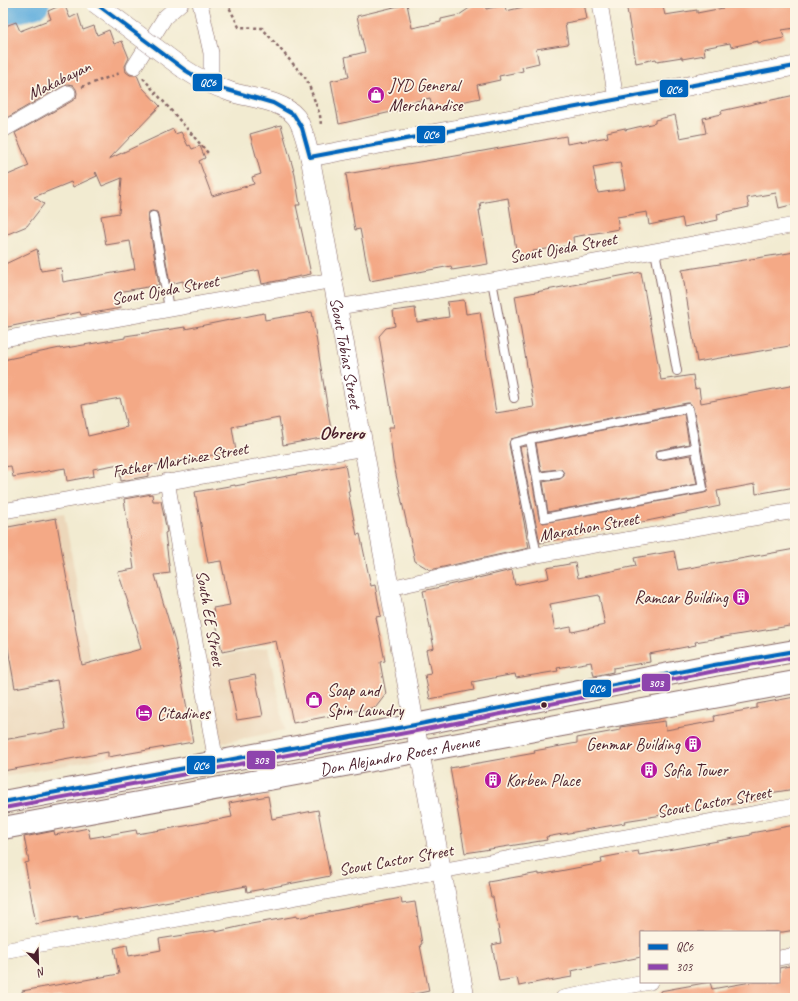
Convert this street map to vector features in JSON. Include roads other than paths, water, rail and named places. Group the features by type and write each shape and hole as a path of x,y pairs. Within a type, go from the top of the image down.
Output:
{"main road":[{"name":"Don Alejandro Roces Avenue","path":"3,802 415,725 714,665 795,651"},
{"name":"Don Alejandro Roces Avenue","path":"3,828 795,682"}],"street":[{"name":"Scout Tobias Street","path":"95,3 201,80 232,92 284,107 296,117 302,132 318,155 333,280 464,998"},
{"path":"134,67 166,17 181,3"},
{"path":"200,3 211,53 211,84"},
{"path":"600,3 616,99"},
{"path":"318,155 795,66"},
{"name":"Makabayan","path":"3,130 68,92"},
{"name":"Scout Ojeda Street","path":"338,307 492,281 795,225"},
{"name":"Scout Ojeda Street","path":"3,339 333,280"},
{"name":"Father Martinez Street","path":"3,511 364,448"},
{"name":"South EE Street","path":"167,482 216,762"},
{"name":"Marathon Street","path":"390,588 537,555 795,511"},
{"name":"Scout Castor Street","path":"3,951 795,806"},
{"path":"780,958 795,955"},
{"path":"563,998 645,983"}],"lane":[{"path":"153,216 169,309"},
{"path":"655,251 677,371"},
{"path":"492,281 514,398"},
{"path":"530,439 544,518 703,488 688,408 530,439 514,443 537,555"},
{"path":"660,455 696,448"},
{"path":"537,478 559,474"}],"waterway":[{"path":"3,11 34,3"}],"place":[{"name":"JYD General Merchandise","path":"376,95"},
{"name":"Ramcar Building","path":"741,597"},
{"name":"Soap and Spin Laundry","path":"314,700"},
{"name":"Citadines","path":"144,713"},
{"name":"Genmar Building","path":"693,744"},
{"name":"Sofia Tower","path":"649,770"},
{"name":"Korben Place","path":"493,780"}],"district":[{"name":"Obrero","path":"342,433"}]}
